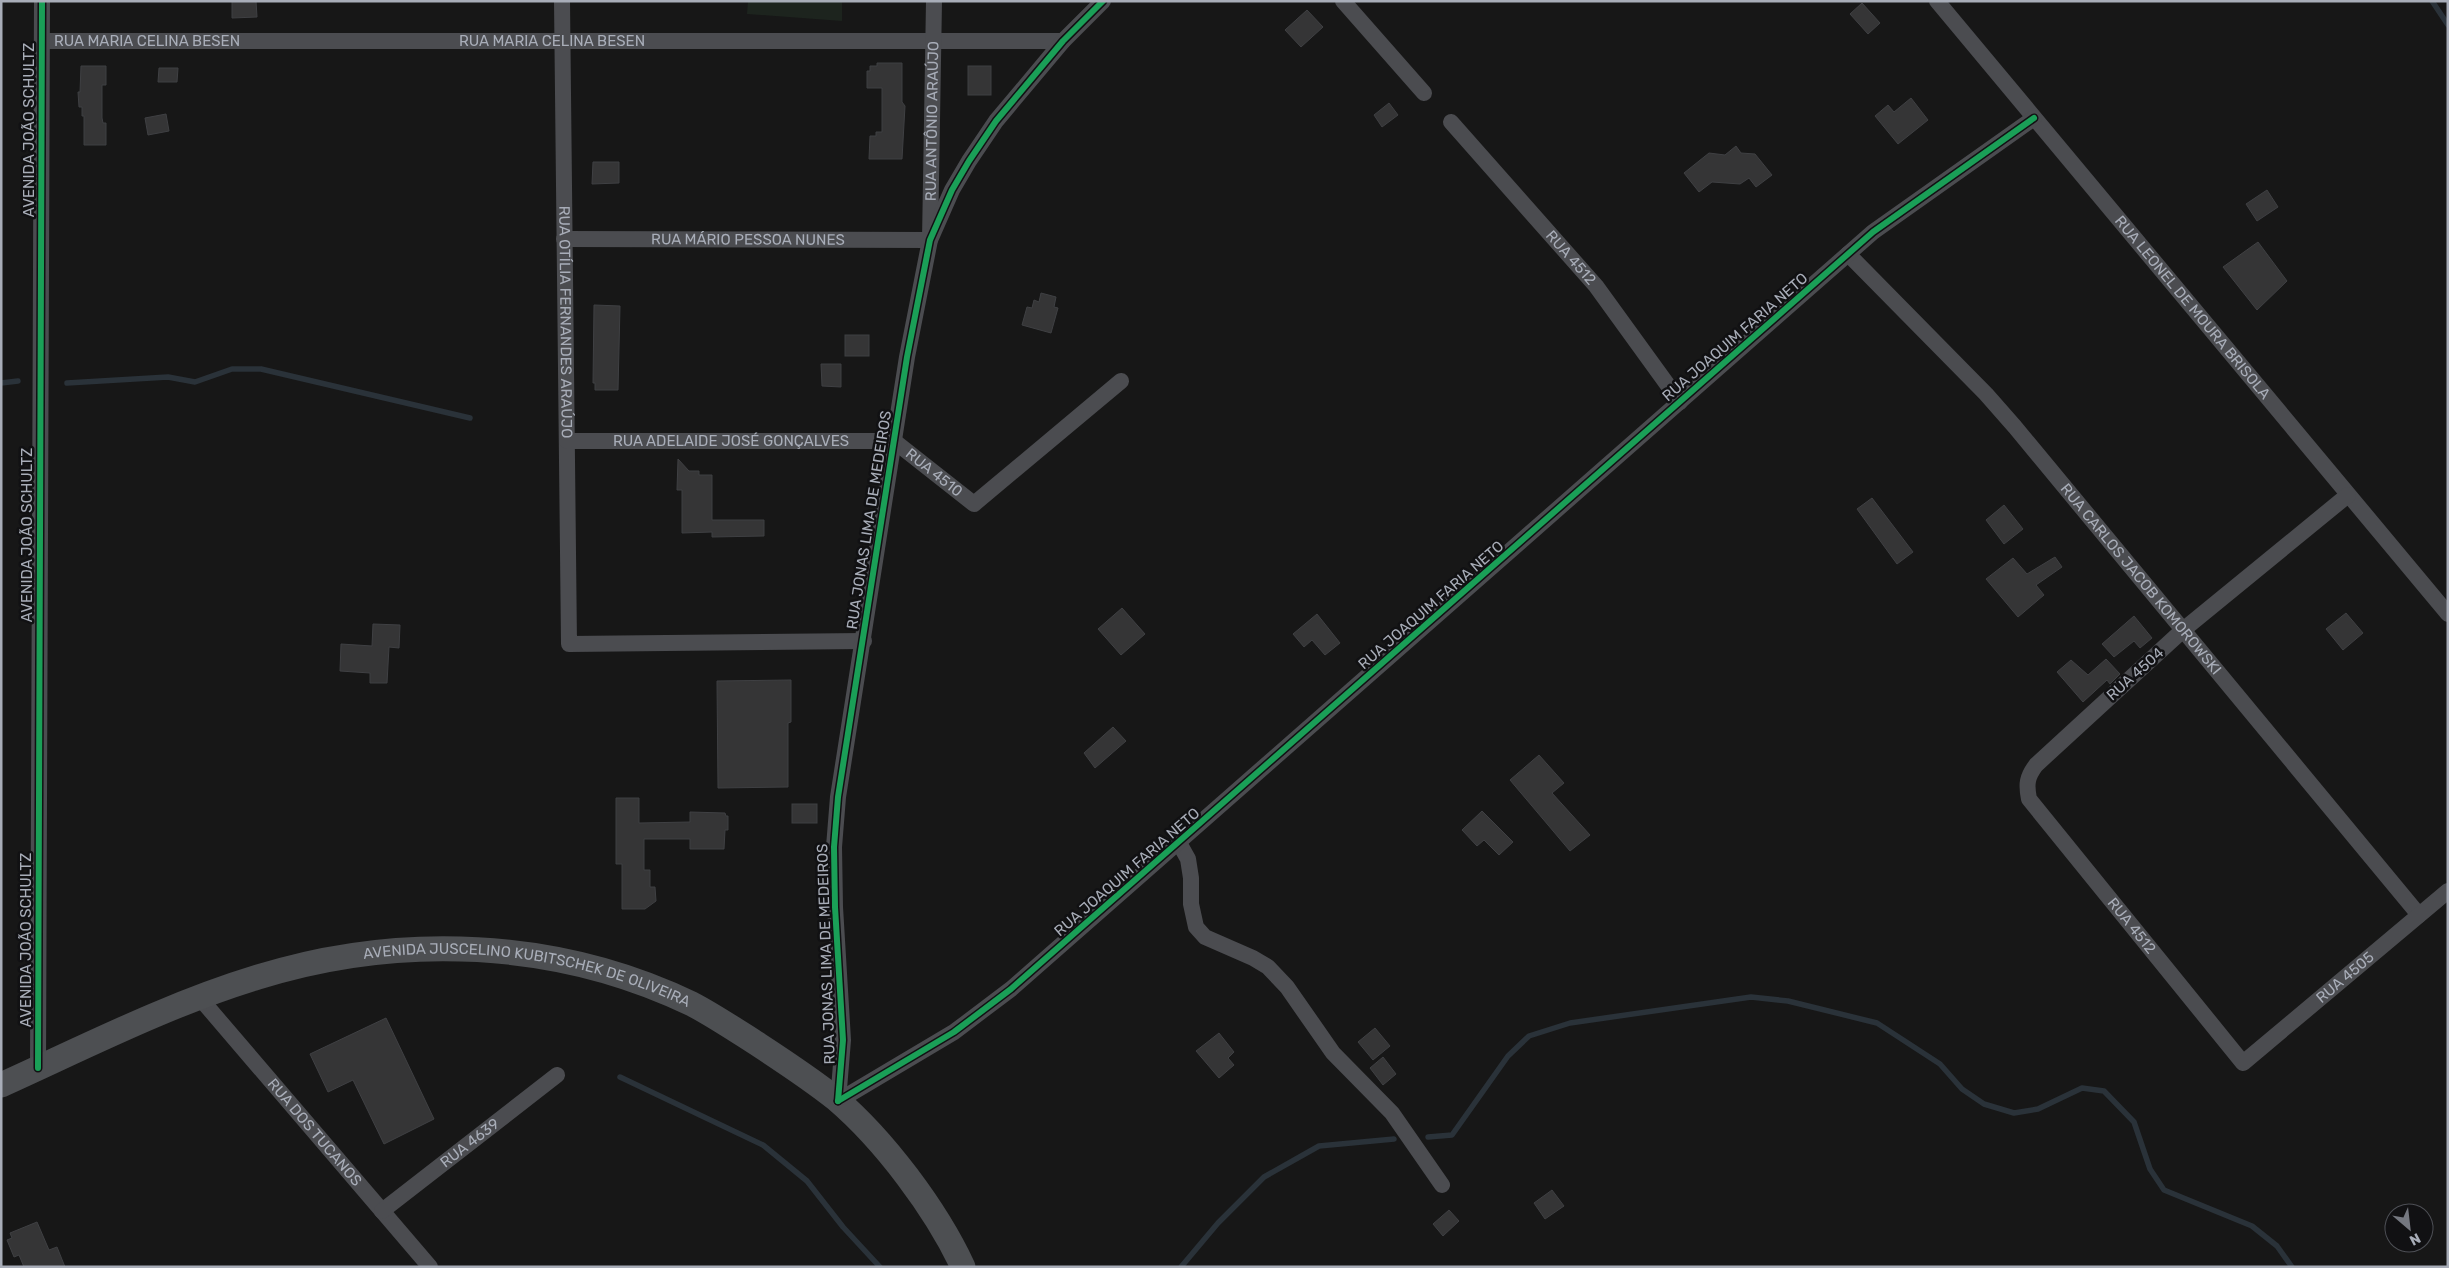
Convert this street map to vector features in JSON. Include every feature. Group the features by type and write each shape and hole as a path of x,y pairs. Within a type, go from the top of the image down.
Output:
{"main road":[{"name":"AVENIDA JUSCELINO KUBITSCHEK DE OLIVEIRA","path":"1,1085 199,997 259,976 313,962 378,952 436,948 493,950 551,957 623,977 693,1005 802,1072 838,1101 886,1151 929,1207 963,1267"}],"street":[{"name":"AVENIDA JOÃO SCHULTZ","path":"38,1068 42,1"},
{"name":"RUA OTÍLIA FERNANDES ARAÚJO","path":"562,1 569,644 864,641"},
{"name":"RUA ANTÔNIO ARAÚJO","path":"930,240 934,1"},
{"name":"RUA JONAS LIMA DE MEDEIROS","path":"838,1101 843,1040 836,936 834,847 838,797 864,641 907,357 930,240 952,190 996,122 1063,41 1103,1"},
{"path":"1343,1 1424,93"},
{"name":"RUA LEONEL DE MOURA BRISOLA","path":"1937,1 2448,614"},
{"name":"RUA MARIA CELINA BESEN","path":"42,41 1063,41"},
{"name":"RUA JOAQUIM FARIA NETO","path":"838,1101 954,1032 1011,989 1873,232 2034,118"},
{"name":"RUA 4512","path":"1451,122 1596,286 1680,402"},
{"name":"RUA MÁRIO PESSOA NUNES","path":"564,239 930,240"},
{"name":"RUA CARLOS JACOB KOMOROWSKI","path":"1848,254 1986,394 2419,915"},
{"name":"RUA 4510","path":"894,441 974,504 1121,381"},
{"name":"RUA ADELAIDE JOSÉ GONÇALVES","path":"567,441 894,441"},
{"name":"RUA 4504","path":"2026,787 2028,776 2036,765 2183,630 2348,495"},
{"name":"RUA 4512","path":"2026,787 2029,799 2040,814 2243,1063"},
{"path":"1179,843 1188,859 1191,878 1191,904 1196,927 1205,937 1253,958 1268,967 1287,987 1332,1053 1392,1112 1442,1185"},
{"name":"RUA 4505","path":"2243,1063 2448,891"},
{"name":"RUA DOS TUCANOS","path":"199,997 430,1267"},
{"name":"RUA 4639","path":"382,1211 557,1075"}],"shaded area":[{"path":"748,1 842,1 842,21 747,14"}],"building":[{"path":"232,1 256,1 257,17 232,18"},
{"path":"1862,3 1880,23 1868,34 1850,14"},
{"path":"1307,10 1323,27 1301,47 1285,30"},
{"path":"877,63 902,63 902,102 905,106 902,159 869,159 870,136 876,136 876,132 882,132 882,88 867,88 867,71 870,71 870,66 877,66"},
{"path":"81,66 106,66 106,85 102,85 102,118 103,123 106,123 106,145 84,145 84,116 82,116 82,107 79,107 78,92 80,92"},
{"path":"968,66 991,66 991,95 968,95"},
{"path":"159,68 178,68 177,82 158,82"},
{"path":"1911,98 1928,120 1898,144 1875,116 1888,105 1894,112"},
{"path":"1389,103 1398,115 1382,127 1374,115"},
{"path":"166,114 169,131 148,135 145,118"},
{"path":"1736,146 1741,153 1755,154 1772,175 1756,187 1749,178 1740,184 1712,182 1699,192 1684,173 1709,153 1725,155"},
{"path":"593,162 619,162 619,183 592,184"},
{"path":"2267,190 2278,207 2257,221 2246,204"},
{"path":"2258,242 2287,281 2257,310 2223,267"},
{"path":"1041,293 1056,297 1054,307 1058,308 1051,333 1022,325 1027,307 1032,308 1034,300 1039,302"},
{"path":"594,305 620,306 618,390 595,390 595,383 593,383"},
{"path":"845,335 869,335 869,356 845,356"},
{"path":"821,364 841,364 841,387 822,386"},
{"path":"678,459 689,471 699,471 699,475 712,475 712,520 764,520 764,536 712,537 712,532 682,533 682,490 677,490"},
{"path":"1872,498 1913,552 1897,564 1857,509"},
{"path":"2004,505 2023,529 2004,544 1986,520"},
{"path":"2055,557 2062,567 2036,585 2044,595 2018,617 1986,579 2013,558 2027,574"},
{"path":"1122,608 1145,634 1121,655 1098,629"},
{"path":"2346,613 2363,633 2343,650 2326,629"},
{"path":"1317,614 1340,643 1325,655 1312,640 1304,647 1293,634"},
{"path":"2134,616 2152,638 2140,648 2134,641 2114,657 2102,644"},
{"path":"373,624 400,625 399,648 389,647 387,683 370,683 370,673 340,671 341,644 372,646"},
{"path":"2106,659 2120,674 2110,684 2107,680 2083,702 2057,672 2071,660 2088,675"},
{"path":"791,680 791,722 788,723 788,787 718,788 717,681"},
{"path":"1113,727 1126,741 1095,768 1084,753"},
{"path":"1539,755 1564,783 1552,793 1590,835 1570,851 1510,780"},
{"path":"616,798 639,798 639,823 690,822 690,812 725,813 728,816 728,830 725,830 724,849 690,849 690,839 644,839 644,870 650,870 650,887 655,887 656,901 645,909 622,909 622,864 616,864"},
{"path":"792,804 817,804 817,823 792,823"},
{"path":"1482,811 1513,842 1499,855 1484,840 1477,846 1462,830"},
{"path":"386,1018 434,1119 384,1144 353,1080 328,1092 310,1054"},
{"path":"1375,1028 1390,1046 1373,1060 1358,1042"},
{"path":"1219,1033 1234,1052 1228,1058 1234,1065 1219,1078 1196,1051"},
{"path":"1383,1057 1396,1074 1383,1085 1370,1068"},
{"path":"1552,1190 1564,1206 1545,1219 1534,1203"},
{"path":"1449,1210 1459,1221 1443,1236 1433,1224"},
{"path":"37,1222 49,1250 57,1247 65,1267 24,1267 19,1255 14,1257 7,1240 12,1238 10,1233"}],"waterway":[{"path":"2432,1 2448,25"},
{"path":"67,383 168,377 195,382 232,369 261,369 470,418"},
{"path":"1,383 18,381"},
{"path":"1428,1137 1452,1135 1508,1056 1529,1036 1570,1023 1751,997 1788,1001 1877,1023 1940,1064 1962,1089 1984,1104 2014,1113 2038,1109 2082,1088 2104,1091 2134,1122 2150,1169 2164,1190 2252,1226 2277,1246 2292,1267"},
{"path":"620,1077 763,1145 807,1181 843,1227 880,1267"},
{"path":"1181,1267 1218,1223 1264,1177 1319,1146 1394,1139"}],"cycle path":[{"path":"38,1068 42,1"},
{"path":"838,1101 843,1040 835,907 834,847 838,797 907,357 930,240 952,190 996,121 1063,41 1103,1"},
{"path":"838,1101 954,1032 1011,989 1873,232 2034,118"}]}
